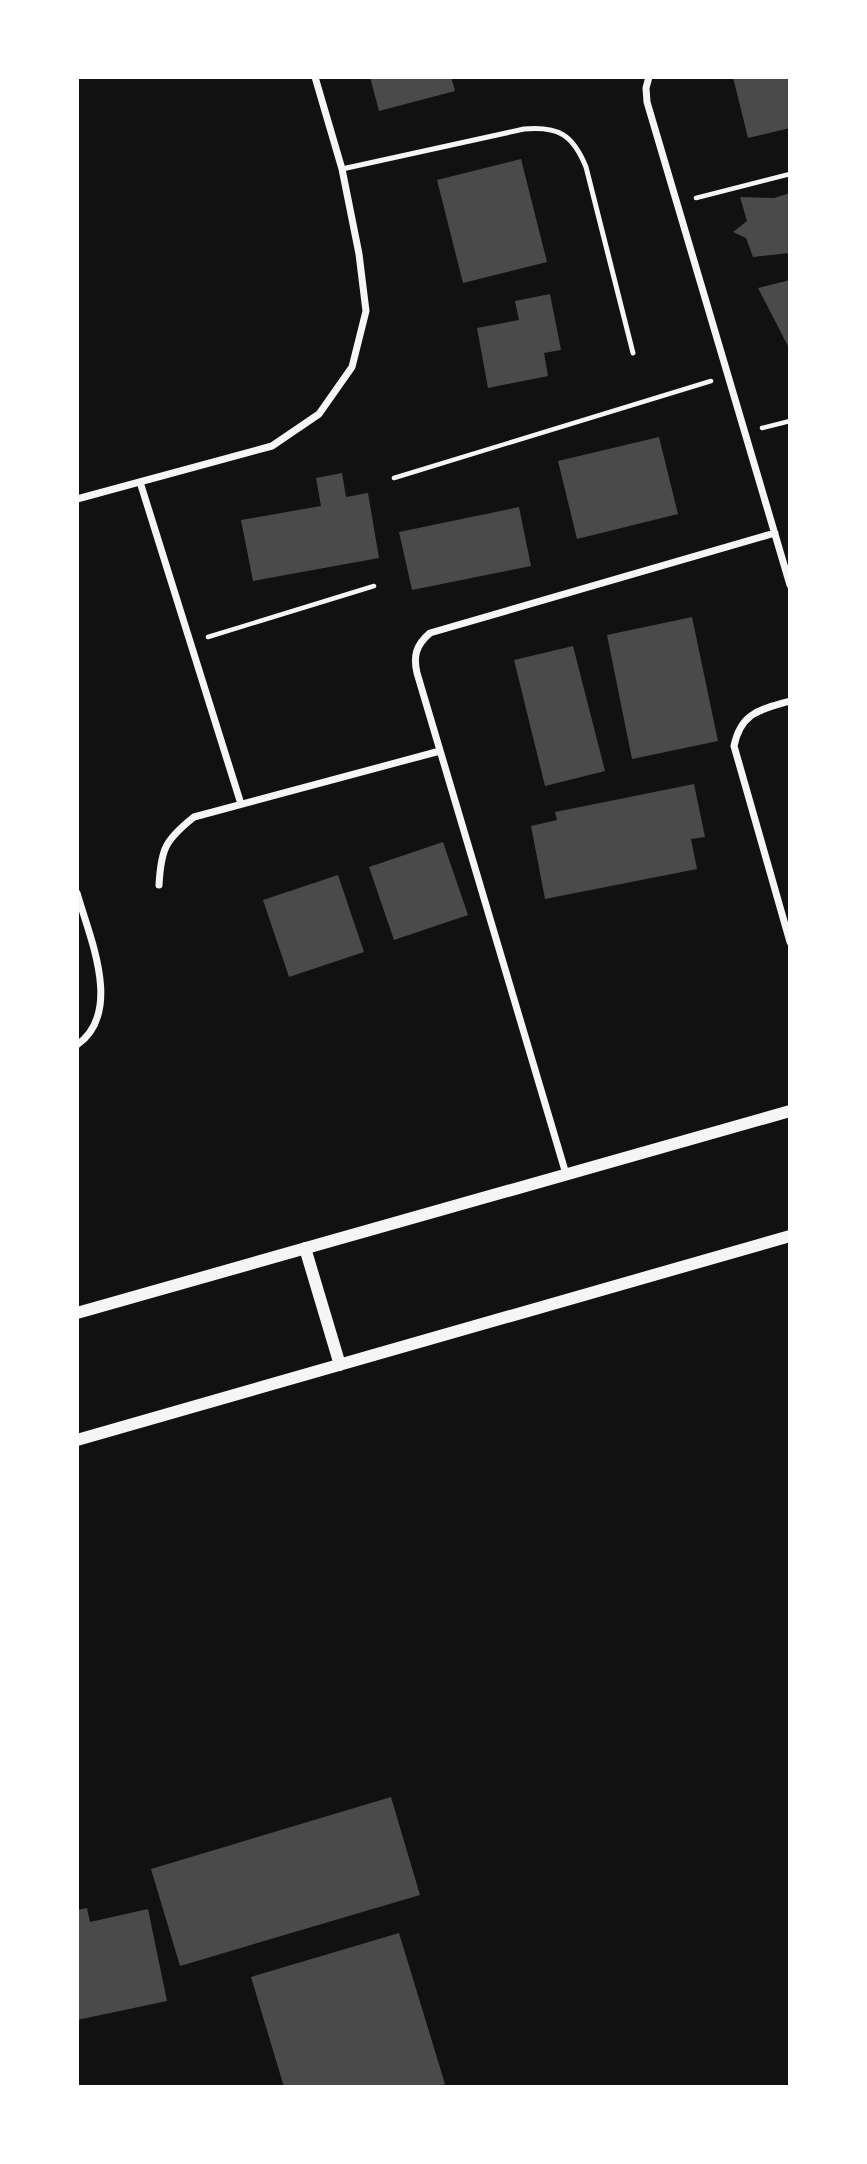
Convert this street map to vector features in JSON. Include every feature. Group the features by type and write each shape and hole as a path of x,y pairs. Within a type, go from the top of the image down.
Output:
{"street":[{"path":"77,499 272,446 319,414 352,367 366,312 359,254 342,169 315,77"},
{"path":"649,77 646,88 647,102 790,585"},
{"path":"140,482 241,804"},
{"path":"566,1174 414,662 416,651 430,633 775,533"},
{"path":"790,701 758,710 745,719 737,731 734,746 790,942"},
{"path":"159,886 160,858 173,834 194,817 440,751"},
{"path":"77,893 101,978 102,1001 95,1023 77,1045"},
{"path":"77,1313 790,1111"},
{"path":"77,1440 790,1236"},
{"path":"305,1248 340,1365"}],"lane":[{"path":"342,169 524,129 544,127 564,134 578,148 586,167 633,353"}],"path":[{"path":"677,203 790,174"},
{"path":"394,478 728,376"},
{"path":"190,643 374,586"}],"building":[{"path":"370,77 451,77 455,91 379,111"},
{"path":"733,77 790,77 790,128 748,138"},
{"path":"521,159 547,262 463,283 437,180"},
{"path":"790,193 790,253 753,257 746,238 733,232 747,221 740,197 774,198"},
{"path":"790,280 790,350 758,288"},
{"path":"550,294 561,350 544,353 548,376 488,388 477,328 519,320 515,301"},
{"path":"659,437 678,514 577,539 558,461"},
{"path":"342,473 346,497 368,493 379,558 253,581 241,520 321,506 316,478"},
{"path":"519,507 531,566 412,590 399,532"},
{"path":"692,617 718,741 632,759 607,635"},
{"path":"573,646 605,771 545,786 514,660"},
{"path":"694,784 705,837 691,839 697,869 545,899 531,826 557,820 555,812"},
{"path":"443,842 468,915 394,940 369,867"},
{"path":"338,875 364,952 289,977 263,900"},
{"path":"391,1797 420,1895 180,1966 151,1869"},
{"path":"87,1908 90,1922 148,1909 167,2001 77,2020 77,1910"},
{"path":"399,1933 445,2084 436,2087 284,2087 251,1977"}]}
